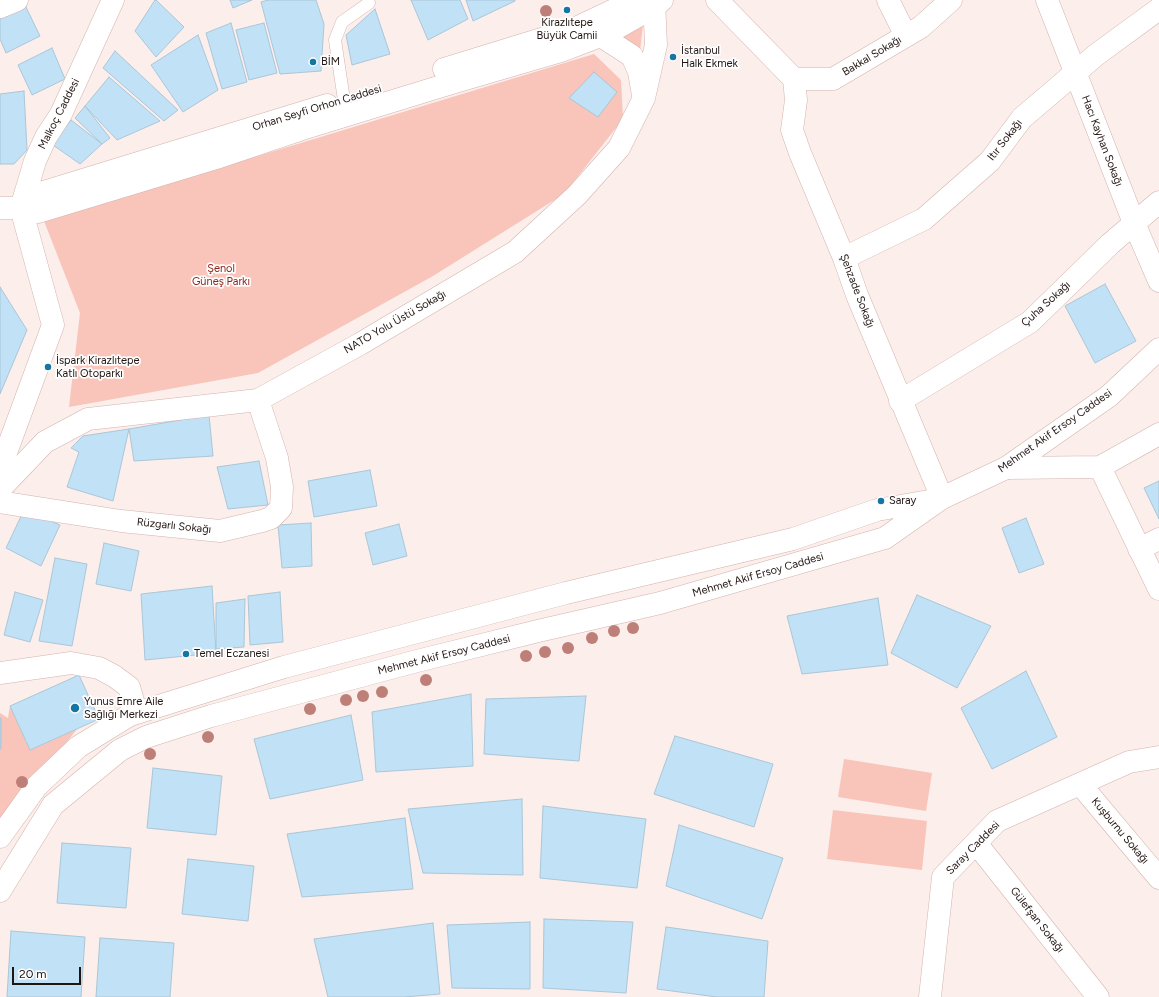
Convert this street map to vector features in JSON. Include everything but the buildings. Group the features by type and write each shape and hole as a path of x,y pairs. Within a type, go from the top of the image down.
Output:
{"street":[{"path":"0,7 17,0"},
{"name":"Malkoç Caddesi","path":"10,208 36,161 46,137 61,114 113,0"},
{"path":"717,0 794,79"},
{"path":"888,0 906,36"},
{"name":"Bakkal Sokağı","path":"794,79 833,79 921,27 952,0"},
{"name":"Hacı Kayhan Sokağı","path":"1047,0 1134,223 1159,281"},
{"path":"0,469 53,325 10,208 38,212 46,210 216,158 433,88 561,51 601,36 651,2"},
{"name":"Orhan Seyfi Orhon Caddesi","path":"10,208 34,195 574,29 651,2"},
{"name":"NATO Yolu Üstü Sokağı","path":"0,489 45,442 88,419 258,400 360,344 515,252 577,195 620,148 644,98 656,45 651,2"},
{"name":"Itır Sokağı","path":"844,258 924,219 990,161 1022,118 1096,55 1159,9"},
{"path":"601,36 632,56 639,72 644,98"},
{"name":"Şehzade Sokağı","path":"794,79 796,100 792,130 800,153 844,258 857,296 900,401 942,498"},
{"name":"Çuha Sokağı","path":"900,401 1030,322 1110,244 1159,202"},
{"name":"Mehmet Akif Ersoy Caddesi","path":"0,891 53,805 120,750 146,737 211,716 417,661 538,631 660,604 885,538 942,498 1006,468 1109,396 1159,349"},
{"name":"Rüzgarlı Sokağı","path":"0,502 121,521 220,531 271,518 281,508 282,487 277,458 258,400"},
{"path":"1006,468 1100,467 1159,434"},
{"path":"1100,467 1159,589"},
{"name":"Mehmet Akif Ersoy Caddesi","path":"0,837 36,787 78,747 130,715 284,667 566,593 793,539 877,510 942,498"},
{"path":"1139,548 1159,539"},
{"path":"0,673 71,663 99,668 114,676 129,687 134,701 130,715 146,737"},
{"name":"Saray Caddesi","path":"930,997 943,878 976,843 997,821 1130,762 1159,757"},
{"name":"Kuşburnu Sokağı","path":"1080,784 1159,878"},
{"name":"Gülefşan Sokağı","path":"976,843 1098,997"}],"lane":[{"path":"344,100 335,40 342,22 368,3"}],"green space":[{"path":"643,25 639,59 618,40"},
{"name":"Şenol Güneş Parkı","path":"594,54 621,80 623,119 564,194 433,276 258,373 69,407 80,313 44,221"},
{"path":"10,706 30,750 77,729 0,819 0,713 8,718"},
{"path":"844,759 932,773 926,811 838,797"},
{"path":"833,810 927,821 922,870 827,859"}],"place":[{"name":"Kirazlıtepe Büyük Camii","path":"567,10"},
{"name":"İstanbul Halk Ekmek","path":"673,57"},
{"name":"BİM","path":"313,62"},
{"name":"İspark Kirazlıtepe Katlı Otoparkı","path":"48,367"},
{"name":"Saray","path":"881,501"},
{"name":"Temel Eczanesi","path":"186,654"},
{"name":"Yunus Emre Aile Sağlığı Merkezi","path":"75,708"}]}
